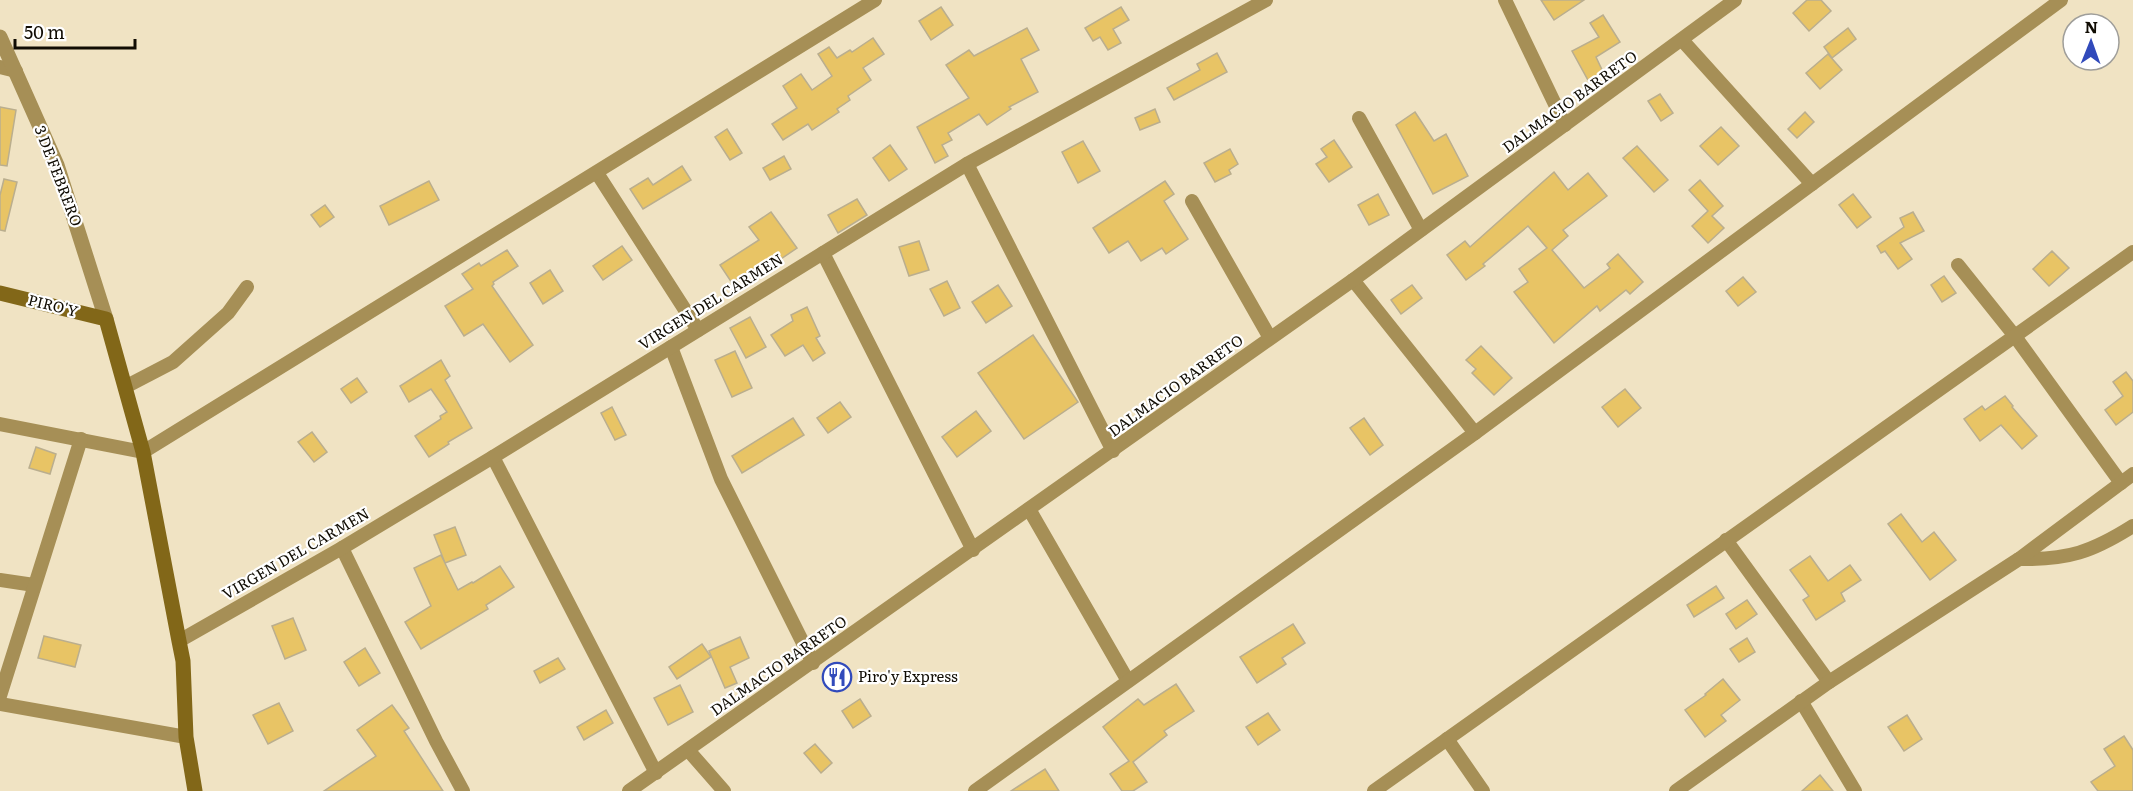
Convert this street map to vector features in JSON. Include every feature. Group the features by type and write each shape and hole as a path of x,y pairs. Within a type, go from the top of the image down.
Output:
{"main road":[{"name":"PIRO'Y","path":"0,293 106,319"},
{"path":"106,319 143,452 183,661 186,737 195,791"}],"street":[{"path":"0,424 143,452 875,0"},
{"name":"VIRGEN DEL CARMEN","path":"179,641 342,548 493,457 967,164 1266,0"},
{"path":"1505,0 1565,125"},
{"name":"DALMACIO BARRETO","path":"629,791 1353,280 1682,40 1716,6 1735,0"},
{"path":"975,791 1475,433 2061,0"},
{"name":"3 DE FEBRERO","path":"0,37 57,165 106,319"},
{"path":"1682,40 1812,184"},
{"path":"0,67 16,71"},
{"path":"1359,118 1421,230"},
{"path":"967,164 1113,451"},
{"path":"597,173 698,330"},
{"path":"1192,201 1270,338"},
{"path":"1374,791 2133,252"},
{"path":"823,253 973,550"},
{"path":"1958,265 2014,335 2121,483"},
{"path":"1353,280 1475,433"},
{"path":"125,387 173,362 228,313 247,287"},
{"path":"671,347 722,479 813,663"},
{"path":"0,696 81,440"},
{"path":"493,457 656,773"},
{"path":"1676,791 1801,701 2019,558 2133,474"},
{"path":"1029,509 1128,681"},
{"path":"2019,558 2049,559 2074,555 2107,543 2133,526"},
{"path":"1726,540 1829,682"},
{"path":"342,548 436,741 463,791"},
{"path":"0,580 34,585"},
{"path":"1801,701 1855,791"},
{"path":"0,704 186,737"},
{"path":"1447,739 1483,791"},
{"path":"688,750 724,791"}],"building":[{"path":"1541,0 1584,0 1554,20"},
{"path":"1807,0 1821,0 1831,11 1809,31 1793,13"},
{"path":"941,7 953,25 931,40 919,21"},
{"path":"1121,7 1129,20 1113,29 1121,43 1108,50 1100,37 1093,41 1085,28"},
{"path":"1603,15 1620,42 1596,57 1604,74 1589,82 1572,51 1599,37 1590,23"},
{"path":"1027,28 1039,50 1021,59 1038,92 1009,107 1011,109 987,125 979,114 948,133 952,140 942,145 948,156 935,163 917,127 969,98 946,65 969,50 974,56"},
{"path":"1848,28 1856,39 1832,58 1824,47"},
{"path":"873,38 884,54 863,68 871,80 848,96 850,100 837,109 839,112 812,130 808,124 783,140 772,124 797,108 783,86 801,74 812,90 832,76 818,54 829,47 837,58 850,50 852,52"},
{"path":"1217,53 1227,72 1174,100 1167,88 1200,70 1197,64"},
{"path":"1828,54 1842,70 1820,89 1806,73"},
{"path":"1660,94 1673,113 1661,121 1648,101"},
{"path":"0,107 16,110 7,166 0,165"},
{"path":"1155,109 1160,122 1140,130 1135,118"},
{"path":"1415,112 1434,141 1446,134 1468,176 1433,194 1396,125"},
{"path":"1805,112 1814,122 1797,138 1788,129"},
{"path":"1721,127 1739,146 1718,165 1700,146"},
{"path":"727,129 742,153 730,160 715,137"},
{"path":"1334,140 1352,167 1329,182 1316,164 1327,157 1321,149"},
{"path":"1083,141 1100,171 1078,183 1062,152"},
{"path":"890,145 907,169 889,181 873,158"},
{"path":"1637,146 1668,180 1654,192 1623,158"},
{"path":"1230,149 1238,164 1229,170 1231,174 1215,182 1204,163"},
{"path":"784,156 791,169 770,180 763,168"},
{"path":"682,166 691,180 643,209 630,189 648,178 653,185"},
{"path":"1554,172 1568,190 1588,173 1607,196 1563,230 1568,236 1552,250 1584,288 1610,268 1607,264 1618,254 1643,282 1630,294 1626,290 1600,311 1597,306 1554,343 1514,292 1528,282 1519,269 1547,248 1528,226 1483,264 1485,266 1466,280 1447,255 1465,241 1470,247"},
{"path":"4,179 17,182 5,231 0,230 0,195"},
{"path":"1700,180 1723,206 1712,216 1724,228 1708,243 1692,226 1708,211 1689,190"},
{"path":"429,181 439,200 389,225 380,206"},
{"path":"1165,181 1174,194 1164,201 1188,239 1166,254 1162,248 1141,261 1128,241 1109,253 1093,228"},
{"path":"1378,194 1389,215 1369,225 1358,205"},
{"path":"1853,194 1871,217 1857,228 1839,205"},
{"path":"857,199 867,215 838,233 828,215"},
{"path":"325,205 334,217 320,227 311,215"},
{"path":"771,212 797,248 775,263 771,258 732,283 720,265 759,240 749,227"},
{"path":"1913,212 1924,231 1900,243 1912,259 1898,269 1885,251 1881,253 1877,246 1904,227 1900,218"},
{"path":"919,241 929,270 909,276 899,247"},
{"path":"622,246 632,260 603,280 593,266"},
{"path":"507,250 518,266 493,282 492,286 533,345 510,362 483,324 464,336 445,306 473,289 462,274 479,263 481,266"},
{"path":"2052,251 2069,268 2049,286 2033,269"},
{"path":"550,270 563,291 543,304 530,283"},
{"path":"1944,276 1956,293 1942,302 1931,285"},
{"path":"1743,277 1756,292 1738,306 1726,291"},
{"path":"947,281 960,308 944,316 930,289"},
{"path":"998,285 1012,306 986,323 972,302"},
{"path":"1412,285 1422,298 1401,314 1391,300"},
{"path":"807,307 820,336 816,338 825,353 813,361 803,345 785,356 771,335 793,321 791,315"},
{"path":"750,317 766,347 746,358 730,328"},
{"path":"1033,335 1078,402 1024,439 978,373"},
{"path":"1481,346 1512,378 1494,395 1472,373 1476,369 1466,360"},
{"path":"735,351 752,388 732,397 715,360"},
{"path":"441,360 450,376 445,380 472,428 448,442 449,444 429,457 415,436 441,419 440,416 447,412 431,389 409,402 400,386"},
{"path":"2126,372 2133,381 2133,412 2116,425 2105,410 2123,396 2113,382"},
{"path":"357,378 367,392 351,403 341,389"},
{"path":"1625,389 1641,408 1618,427 1602,407"},
{"path":"2005,396 2037,436 2022,449 2001,425 1980,441 1964,419 1982,406 1985,410"},
{"path":"840,402 851,417 828,433 817,418"},
{"path":"612,407 626,435 615,440 601,413"},
{"path":"976,411 991,431 957,457 942,437"},
{"path":"793,418 804,435 742,473 732,456"},
{"path":"1364,418 1383,445 1370,455 1350,428"},
{"path":"312,432 327,452 314,462 298,442"},
{"path":"36,447 56,454 50,474 29,468"},
{"path":"1901,514 1922,542 1934,532 1956,560 1930,580 1888,524"},
{"path":"455,527 466,555 445,563 434,535"},
{"path":"441,555 458,590 500,566 514,587 486,605 488,609 421,649 405,622 431,606 414,568"},
{"path":"1810,556 1828,581 1850,565 1861,580 1841,593 1845,601 1816,620 1803,600 1809,596 1790,570"},
{"path":"1716,586 1724,598 1694,617 1687,605"},
{"path":"1747,600 1757,614 1736,629 1726,614"},
{"path":"293,618 306,650 285,659 272,626"},
{"path":"1293,624 1305,643 1282,658 1286,664 1257,683 1240,657"},
{"path":"44,636 81,645 75,667 38,658"},
{"path":"740,637 749,658 730,667 737,683 725,688 709,651"},
{"path":"1747,638 1755,652 1739,662 1730,649"},
{"path":"702,644 711,657 677,679 669,667"},
{"path":"365,648 380,673 359,686 344,662"},
{"path":"558,658 565,669 540,683 534,671"},
{"path":"1723,679 1740,700 1721,715 1726,721 1705,737 1685,710"},
{"path":"1176,684 1194,711 1164,731 1167,735 1133,762 1147,782 1133,791 1122,791 1110,774 1129,761 1103,727 1138,699 1144,705"},
{"path":"680,685 693,712 668,725 654,698"},
{"path":"860,699 871,716 853,728 842,711"},
{"path":"279,703 293,731 268,744 253,715"},
{"path":"392,705 409,728 404,731 443,791 324,791 376,756 357,730"},
{"path":"606,710 613,723 584,740 577,727"},
{"path":"1268,713 1280,730 1258,745 1246,727"},
{"path":"1907,715 1922,739 1904,751 1888,727"},
{"path":"2124,736 2133,750 2133,791 2098,791 2091,782 2115,766 2104,749"},
{"path":"815,744 832,763 821,773 804,753"},
{"path":"1045,769 1059,791 1011,791"},
{"path":"1820,775 1833,791 1802,791"}],"place":[{"name":"Piro'y Express","path":"837,677"}]}
